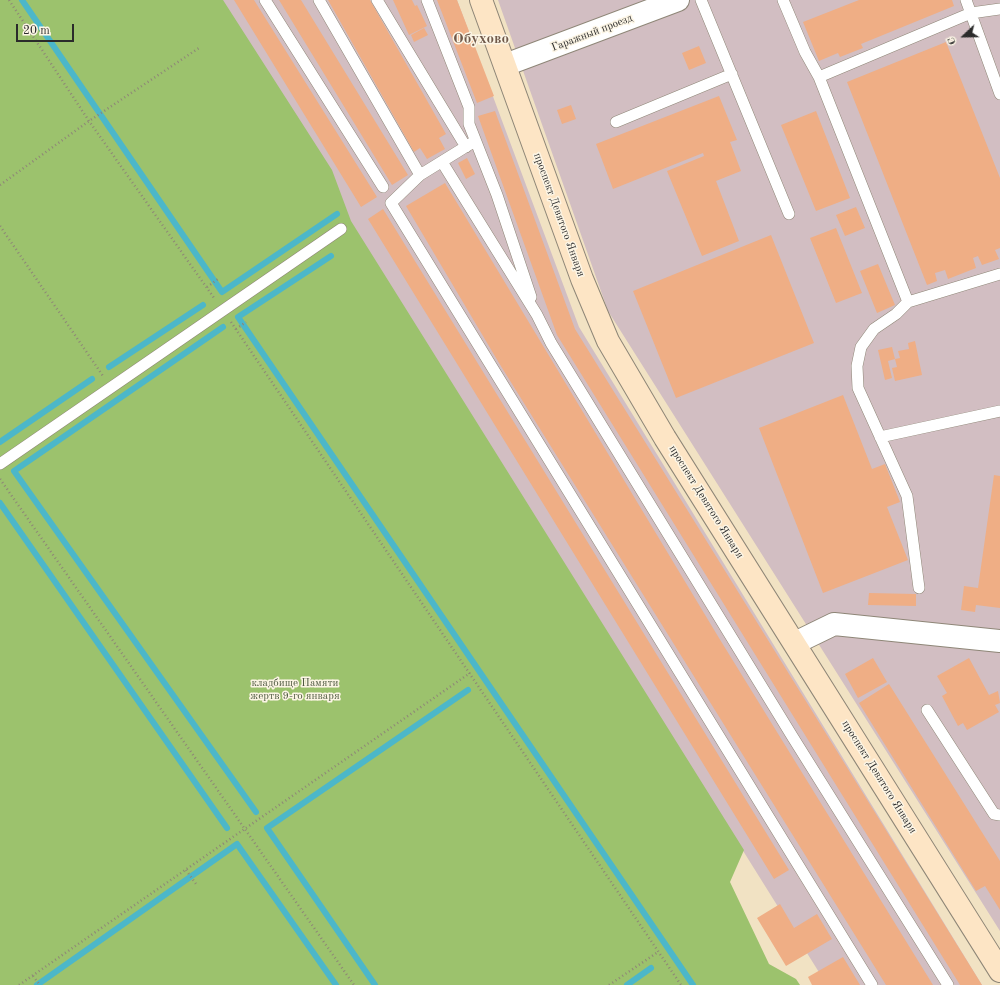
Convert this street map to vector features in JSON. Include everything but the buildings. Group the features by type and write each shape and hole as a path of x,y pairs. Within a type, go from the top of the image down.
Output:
{"street":[{"name":"проспект Девятого Января","path":"481,0 582,278 608,341 666,438 1000,971"},
{"name":"Гаражный проезд","path":"505,65 678,0"},
{"path":"795,643 834,624 1000,641"}],"lane":[{"path":"265,0 383,187"},
{"path":"319,0 420,175"},
{"path":"377,0 470,144 497,195 537,315"},
{"path":"427,0 469,107 470,144"},
{"path":"701,0 789,214"},
{"path":"783,0 805,52 819,77 908,302"},
{"path":"966,0 1000,94"},
{"path":"819,77 971,13 1000,9"},
{"path":"616,122 732,74"},
{"path":"470,144 420,175 391,202 872,985"},
{"path":"442,162 537,315 555,350 948,985"},
{"path":"0,464 110,386 340,229"},
{"path":"919,588 907,496 858,388 857,366 861,347 874,329 896,314 908,302 1000,274"},
{"path":"880,437 1000,412"},
{"path":"927,710 994,814 1000,815"}],"path":[{"path":"9,0 89,121 223,310 681,985"},
{"path":"0,185 89,121 198,48"},
{"path":"0,226 110,386"},
{"path":"207,287 218,280"},
{"path":"236,329 246,322"},
{"path":"0,478 354,985"},
{"path":"19,985 470,673"},
{"path":"186,870 196,884"},
{"path":"609,985 658,952"},
{"path":"33,976 40,985"}],"shaded area":[{"path":"214,0 457,0 579,327 982,985 827,985 349,221"},
{"path":"498,0 1000,0 1000,931 608,311"}],"green space":[{"name":"кладбище Памяти жертв 9-го января","path":"0,0 223,0 332,170 351,221 744,850 730,882 769,964 796,979 800,985 0,985"}],"waterway":[{"path":"22,0 222,292 337,214"},
{"path":"331,256 238,317 693,985"},
{"path":"109,367 203,305"},
{"path":"223,327 14,471 256,812"},
{"path":"0,442 92,379"},
{"path":"0,503 227,828"},
{"path":"375,985 267,828 468,690"},
{"path":"37,985 237,844 336,985"},
{"path":"627,985 651,968"}],"district":[{"name":"Обухово","path":"481,39"}]}
